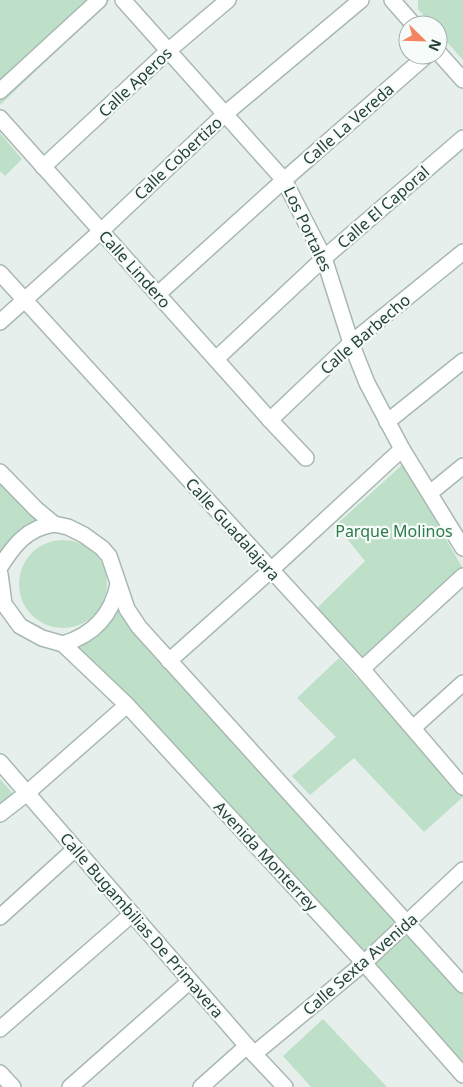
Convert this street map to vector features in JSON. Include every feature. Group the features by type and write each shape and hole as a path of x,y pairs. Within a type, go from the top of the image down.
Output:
{"street":[{"path":"0,91 99,0"},
{"name":"Los Portales","path":"123,0 284,180 324,258 351,343 367,383 402,449 463,548"},
{"name":"Calle Aperos","path":"43,168 169,50 228,0"},
{"name":"Calle Cobertizo","path":"0,322 25,301 225,114 361,0"},
{"path":"399,3 407,15"},
{"path":"448,63 463,80"},
{"name":"Calle La Vereda","path":"158,294 416,65"},
{"name":"Calle Lindero","path":"0,118 306,458"},
{"name":"Calle El Caporal","path":"216,359 324,258 463,138"},
{"name":"Calle Barbecho","path":"270,420 351,343 463,252"},
{"name":"Calle Guadalajara","path":"0,273 362,669 463,787"},
{"path":"387,422 463,361"},
{"path":"169,661 402,449"},
{"path":"430,492 463,466"},
{"path":"0,472 36,510 54,524"},
{"path":"0,567 10,552 30,532 41,526 54,524 68,527 96,542 109,556 127,609 139,627 463,985"},
{"name":"Avenida Monterrey","path":"0,574 4,604 20,626 42,638 63,644 127,705 364,963 463,1075"},
{"path":"362,669 463,576"},
{"path":"63,644 84,636 107,614 116,597 118,584"},
{"path":"413,728 463,682"},
{"path":"0,814 27,793 127,705"},
{"name":"Calle Bugambilias De Primavera","path":"0,762 250,1050 285,1087"},
{"path":"0,917 75,849"},
{"name":"Calle Sexta Avenida","path":"201,1087 364,963 463,870"},
{"path":"0,1029 132,914"},
{"path":"70,1087 190,981"},
{"path":"0,1073 13,1087"}],"green space":[{"path":"0,0 110,0 0,105"},
{"path":"418,0 463,0 463,60 448,43 448,15 423,15 418,9"},
{"path":"0,133 22,159 5,176 0,171"},
{"name":"Parque Molinos","path":"403,464 462,567 362,661 315,610 365,561 336,525"},
{"path":"0,479 40,522 0,561"},
{"path":"63,540 80,544 94,553 103,567 107,584 103,601 94,615 80,624 63,628 46,624 32,615 23,601 19,584 23,567 32,553 46,544"},
{"path":"116,597 463,985 463,1075 63,644 78,639"},
{"path":"339,658 463,794 463,797 424,832 354,758 310,795 292,776 336,737 297,698"},
{"path":"0,779 15,796 0,810"},
{"path":"323,1019 387,1087 311,1087 283,1056"}]}
